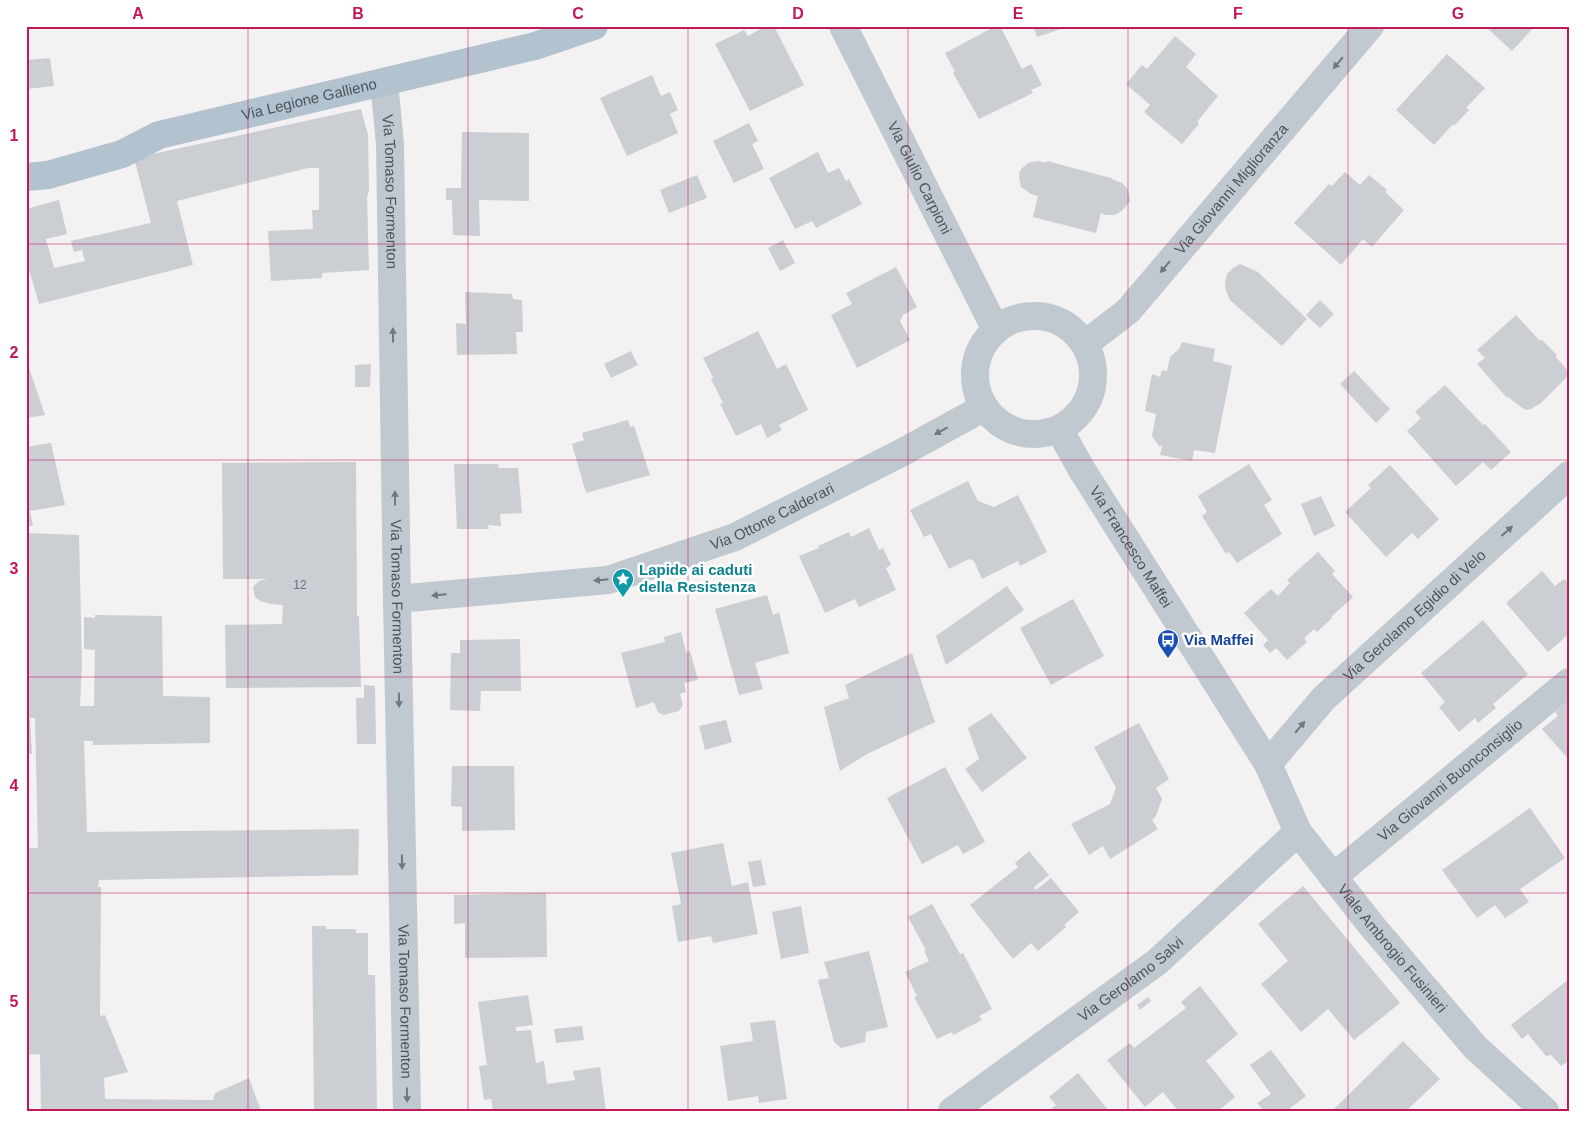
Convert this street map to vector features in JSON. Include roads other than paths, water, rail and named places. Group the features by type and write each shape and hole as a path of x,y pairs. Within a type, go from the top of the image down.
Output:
{"main road":[{"name":"Via Legione Gallieno","path":"26,177 48,175 122,154 159,135 535,46 594,26"}],"street":[{"name":"Via Giulio Carpioni","path":"843,26 996,330"},
{"name":"Via Giovanni Miglioranza","path":"1085,344 1128,311 1370,26"},
{"name":"Via Tomaso Formenton","path":"384,82 390,153 408,1111"},
{"path":"1029,317 1051,318 1071,328 1085,344 1092,365 1093,385 1086,404 1074,419 1059,429 1024,434 1008,429 983,408 976,392 974,375 976,358 984,342 996,330 1012,320 1029,317"},
{"name":"Via Ottone Calderari","path":"397,599 608,580 735,537 901,453 983,408"},
{"name":"Via Francesco Maffei","path":"1059,429 1082,470 1268,764"},
{"name":"Via Gerolamo Egidio di Velo","path":"1268,764 1324,698 1569,475"},
{"name":"Via Giovanni Buonconsiglio","path":"1333,877 1569,682"},
{"name":"Viale Ambrogio Fusinieri","path":"1268,764 1298,832 1372,926 1475,1048 1545,1111"},
{"name":"Via Gerolamo Salvi","path":"952,1111 1157,962 1298,832"}],"place":[{"name":"Lapide ai caduti della Resistenza","path":"623,598"},
{"name":"Via Maffei","path":"1168,659"}]}
